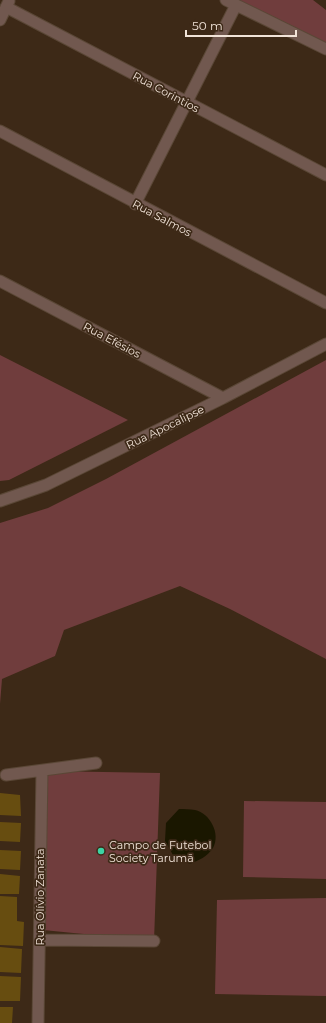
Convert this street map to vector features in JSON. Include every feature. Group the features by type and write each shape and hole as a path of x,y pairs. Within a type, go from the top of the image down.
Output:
{"street":[{"path":"135,204 187,103 231,2 326,49"},
{"path":"0,20 8,3"},
{"name":"Rua Corintios","path":"8,3 187,103 326,175"},
{"name":"Rua Salmos","path":"0,131 135,204 326,303"},
{"name":"Rua Efésios","path":"0,281 223,398"},
{"name":"Rua Apocalipse","path":"0,501 46,484 223,398 326,344"},
{"path":"6,776 96,763"},
{"name":"Rua Olívio Zanata","path":"38,1023 42,771"},
{"path":"40,940 154,942"}],"shaded area":[{"path":"237,0 313,0 326,10 326,46"},
{"path":"0,355 128,420 9,480 0,481"},
{"path":"326,360 326,659 230,609 180,586 64,630 55,656 2,679 0,704 0,523 48,508 106,479"},
{"name":"Campo de Futebol Society Tarumã","path":"48,771 160,773 154,941 43,930"},
{"path":"244,801 326,802 326,879 243,877"},
{"path":"179,809 193,810 205,815 213,825 215,831 215,842 211,851 200,860 190,864 173,855 165,841 166,823"},
{"path":"326,898 326,996 215,994 217,900"}],"building":[{"path":"0,793 20,795 21,816 0,815"},
{"path":"0,822 21,823 20,842 0,841"},
{"path":"0,850 21,851 20,870 0,869"},
{"path":"0,874 20,876 19,894 0,894"},
{"path":"0,896 17,897 17,921 24,922 23,946 0,945"},
{"path":"0,947 22,949 21,973 0,972"},
{"path":"0,976 21,977 20,1001 0,1001"},
{"path":"0,1007 13,1007 12,1023 0,1023"}],"place":[{"name":"Campo de Futebol Society Tarumã","path":"101,851"}]}
